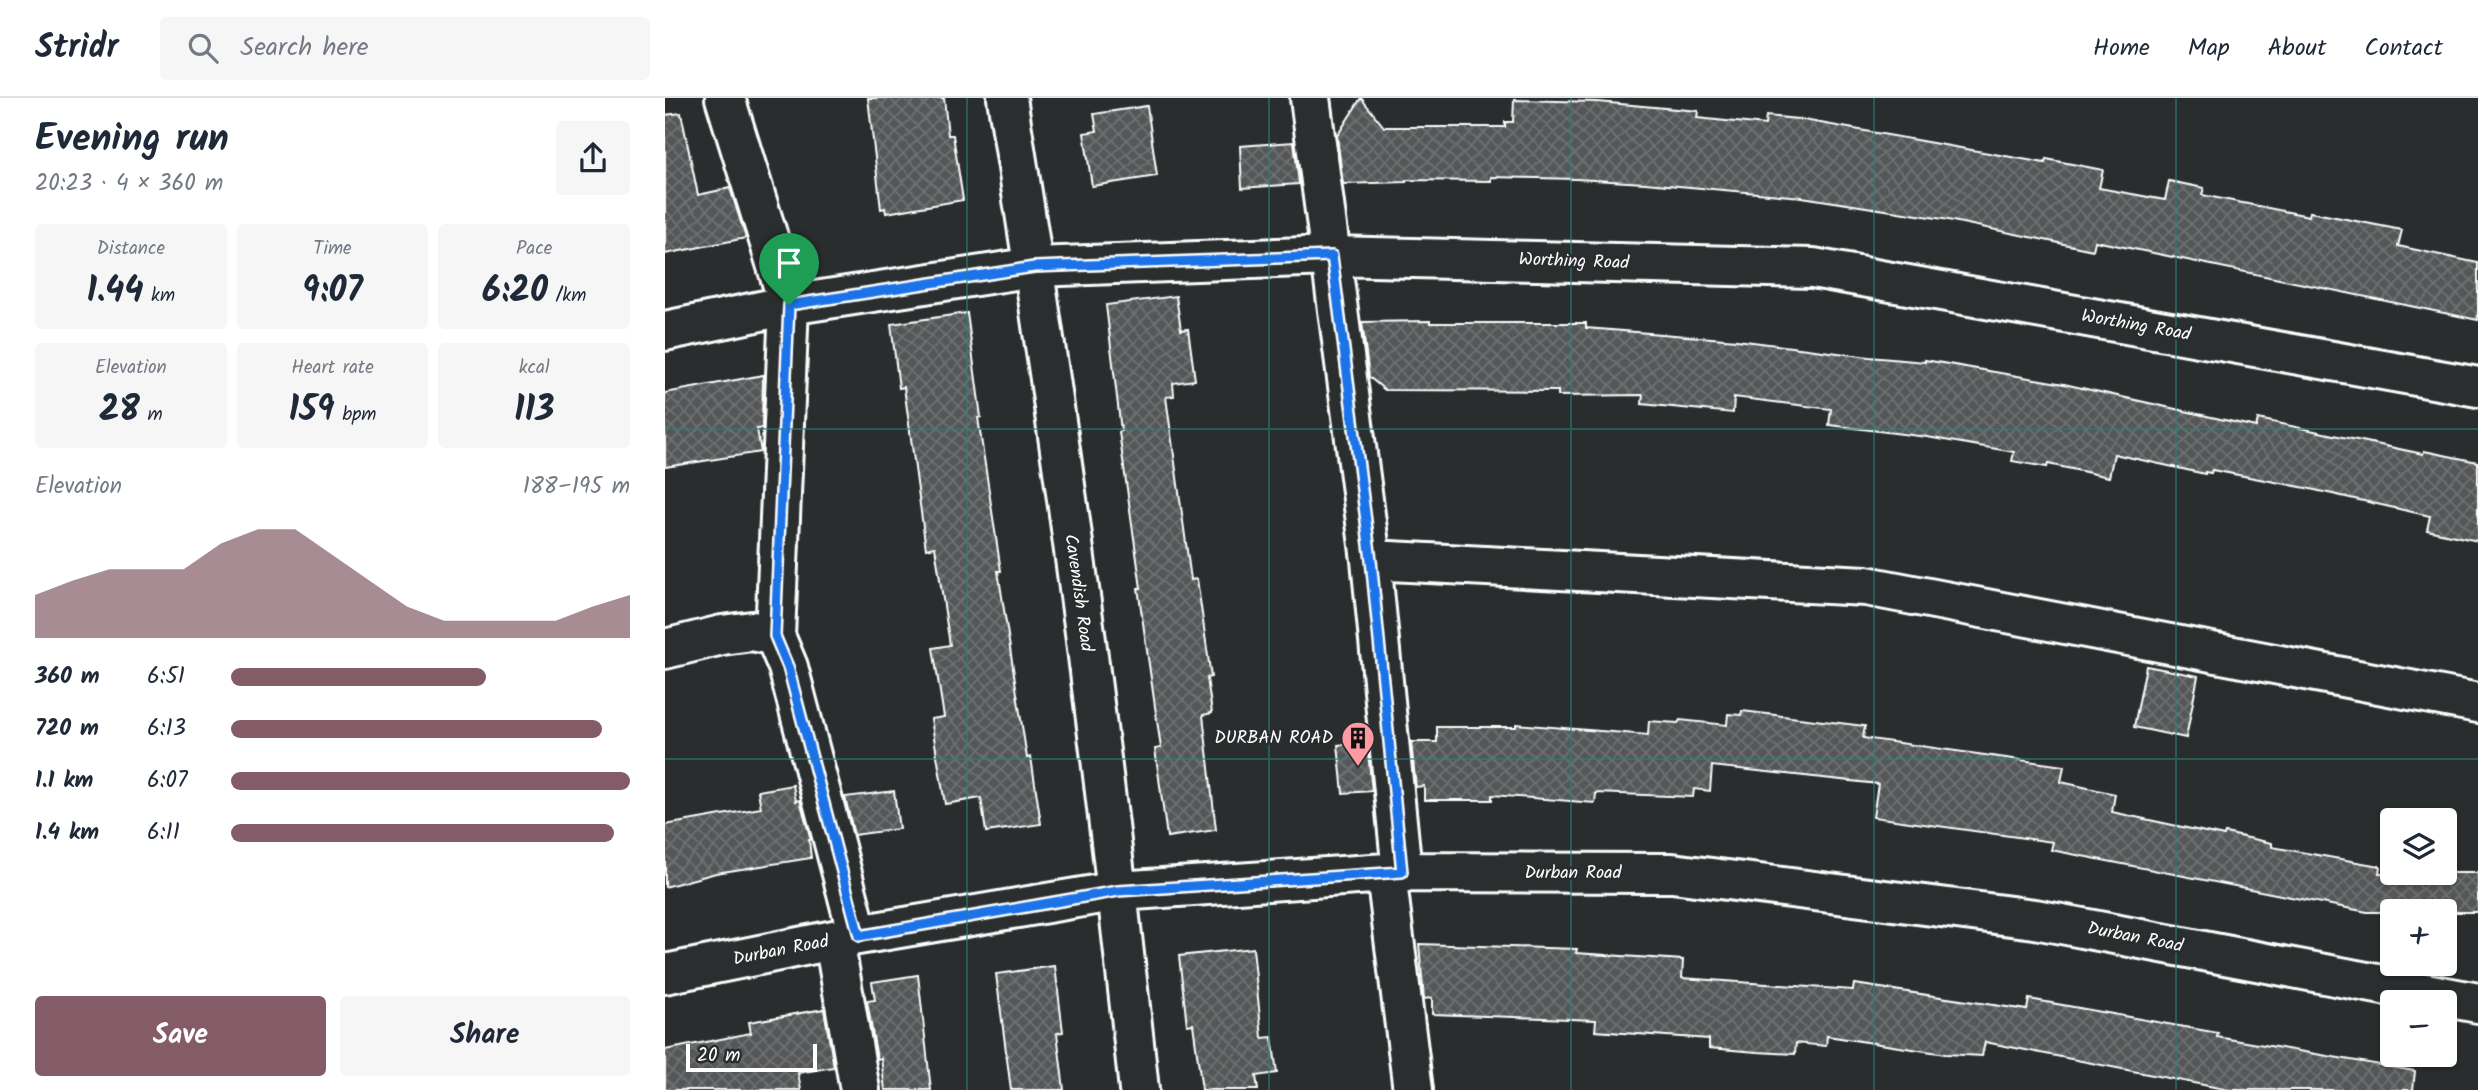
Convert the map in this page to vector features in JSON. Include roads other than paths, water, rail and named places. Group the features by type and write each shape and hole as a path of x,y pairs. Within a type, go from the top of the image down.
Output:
{"street":[{"path":"725,98 789,305 775,636 788,667 846,938 860,1090"},
{"name":"Cavendish Road","path":"1007,98 1034,267 1118,891 1139,1090"},
{"path":"1310,98 1371,560 1413,1090"},
{"name":"Worthing Road","path":"665,331 789,305 1034,267 1332,256 1813,268 2478,387"},
{"path":"1371,560 1866,586 2478,703"},
{"path":"665,649 722,635 752,631 775,636"},
{"name":"Durban Road","path":"665,974 846,938 1118,891 1394,873 1685,875 2035,919 2478,1003"}],"place":[{"name":"DURBAN ROAD","path":"1358,768"}]}
